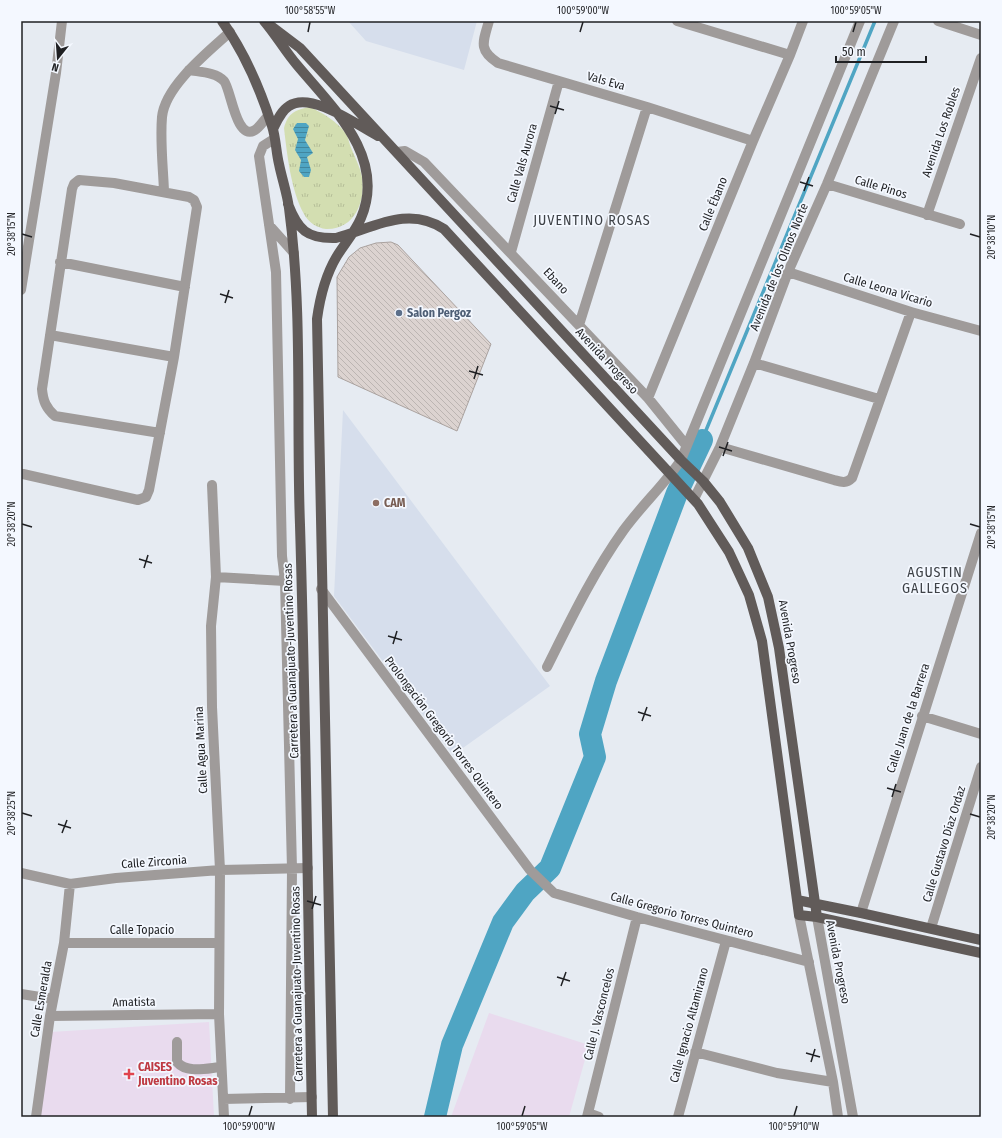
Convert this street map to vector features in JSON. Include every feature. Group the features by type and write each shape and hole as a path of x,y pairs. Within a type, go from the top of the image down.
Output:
{"main road":[{"path":"222,21 250,66 274,134 288,204 295,222 300,229 315,236 336,238 404,217 425,219 444,229 673,476 692,498 730,552 749,595 762,641 799,915 817,917 981,953"},
{"path":"265,22 297,65 340,115 358,145 366,172 365,207 353,234 337,256 325,282 317,319 321,589 333,1117"},
{"path":"265,22 300,48 386,141"},
{"path":"274,134 283,111 289,106 300,102 309,102 318,104 340,115 386,141"},
{"name":"Avenida Progreso","path":"386,141 682,461 702,480 720,502 748,548 759,571 774,621 817,917"},
{"name":"Carretera a Guanajuato-Juventino Rosas","path":"288,204 294,253 297,321 312,1117"},
{"path":"491,281 504,268"},
{"path":"797,900 981,940"}],"street":[{"path":"21,290 56,73 62,21"},
{"name":"Vals Eva","path":"489,21 483,44 485,54 491,59 511,68 647,107 753,140"},
{"path":"677,21 790,56"},
{"name":"Calle Ébano","path":"648,398 753,140 790,56 803,21"},
{"name":"Avenida de los Olmos Norte","path":"547,667 584,594 623,531 673,476 682,461 686,445 860,21"},
{"name":"Avenida de los Olmos Norte","path":"692,498 720,446 754,364 788,272 827,184 894,21"},
{"path":"938,21 981,35"},
{"path":"164,191 162,116 168,100 189,70 230,32"},
{"name":"Avenida Los Robles","path":"926,215 981,58"},
{"path":"189,70 219,77 225,82 238,121 242,128 251,132 256,129 268,116"},
{"name":"Calle Vals Aurora","path":"511,252 559,81"},
{"path":"579,324 647,107"},
{"path":"274,134 263,146 259,156 276,272 282,556 285,581 292,869 290,1099"},
{"name":"Ebano","path":"397,152 406,151 424,162 648,398 686,445"},
{"path":"23,474 142,500 146,497 149,490 160,433 174,357 197,207 194,200 189,197 164,191 92,180 79,180 74,184 72,189 60,262 42,389 43,401 47,409 56,416 160,433"},
{"name":"Calle Pinos","path":"827,184 960,224"},
{"path":"269,225 294,253"},
{"path":"60,262 185,287"},
{"name":"Calle Leona Vicario","path":"788,272 911,312 981,331"},
{"path":"720,446 846,482 852,478 911,312"},
{"path":"50,334 174,357"},
{"path":"754,364 879,399"},
{"name":"Calle Agua Marina","path":"212,485 216,577 211,626 212,708 220,870 219,1014 224,1117"},
{"name":"Calle Juan de la Barrera","path":"861,913 980,536"},
{"path":"216,577 285,581"},
{"name":"Prolongación Gregorio Torres Quintero","path":"321,589 530,870 550,890"},
{"path":"922,716 981,734"},
{"name":"Calle Gustavo Díaz Ordaz","path":"931,928 981,766"},
{"name":"Calle Zirconia","path":"21,873 70,884 116,878 220,870 308,868"},
{"name":"Calle Esmeralda","path":"36,1117 50,1016 64,943 70,884"},
{"name":"Calle Gregorio Torres Quintero","path":"550,890 554,893 637,917 809,962"},
{"path":"799,915 833,1082 838,1117"},
{"name":"Calle J. Vasconcelos","path":"587,1115 637,917"},
{"name":"Avenida Progreso","path":"817,917 853,1117"},
{"name":"Calle Ignacio Altamirano","path":"678,1117 726,941"},
{"name":"Calle Topacio","path":"64,943 219,944"},
{"path":"21,994 53,999"},
{"name":"Amatista","path":"50,1016 219,1014"},
{"path":"177,1042 177,1062 182,1067 190,1069 221,1067"},
{"path":"695,1052 778,1073 833,1082"},
{"path":"223,1099 290,1099 312,1097"},
{"path":"587,1115 599,1117"}],"shaded area":[{"path":"348,21 477,21 464,70 366,41"},
{"name":"CAM","path":"343,410 550,686 453,755 334,596"},
{"path":"489,1013 589,1045 569,1117 451,1117"},
{"name":"CAISES Juventino Rosas","path":"209,1022 214,1117 40,1117 51,1032"}],"green space":[{"path":"309,107 329,118 343,130 348,138 362,177 362,196 356,213 351,220 336,228 326,229 316,226 308,220 300,205 293,184 288,161 284,128 288,119 293,113 300,109"}],"water":[{"path":"297,123 306,123 309,126 305,140 313,153 307,157 311,170 309,177 304,177 299,171 301,160 295,150 298,139 293,129"}],"building":[{"name":"Salon Pergoz","path":"391,242 398,245 491,344 457,431 338,377 337,277 349,257 360,248 376,243"}],"waterway":[{"path":"702,440 875,21"},
{"path":"435,1117 452,1045 503,922 525,892 550,868 595,757 590,734 606,681 677,493 702,440"}],"place":[{"name":"Salon Pergoz","path":"399,313"},
{"name":"CAM","path":"376,503"},
{"name":"CAISES Juventino Rosas","path":"129,1074"}],"district":[{"name":"JUVENTINO ROSAS","path":"592,220"},
{"name":"AGUSTIN GALLEGOS","path":"935,580"}]}
